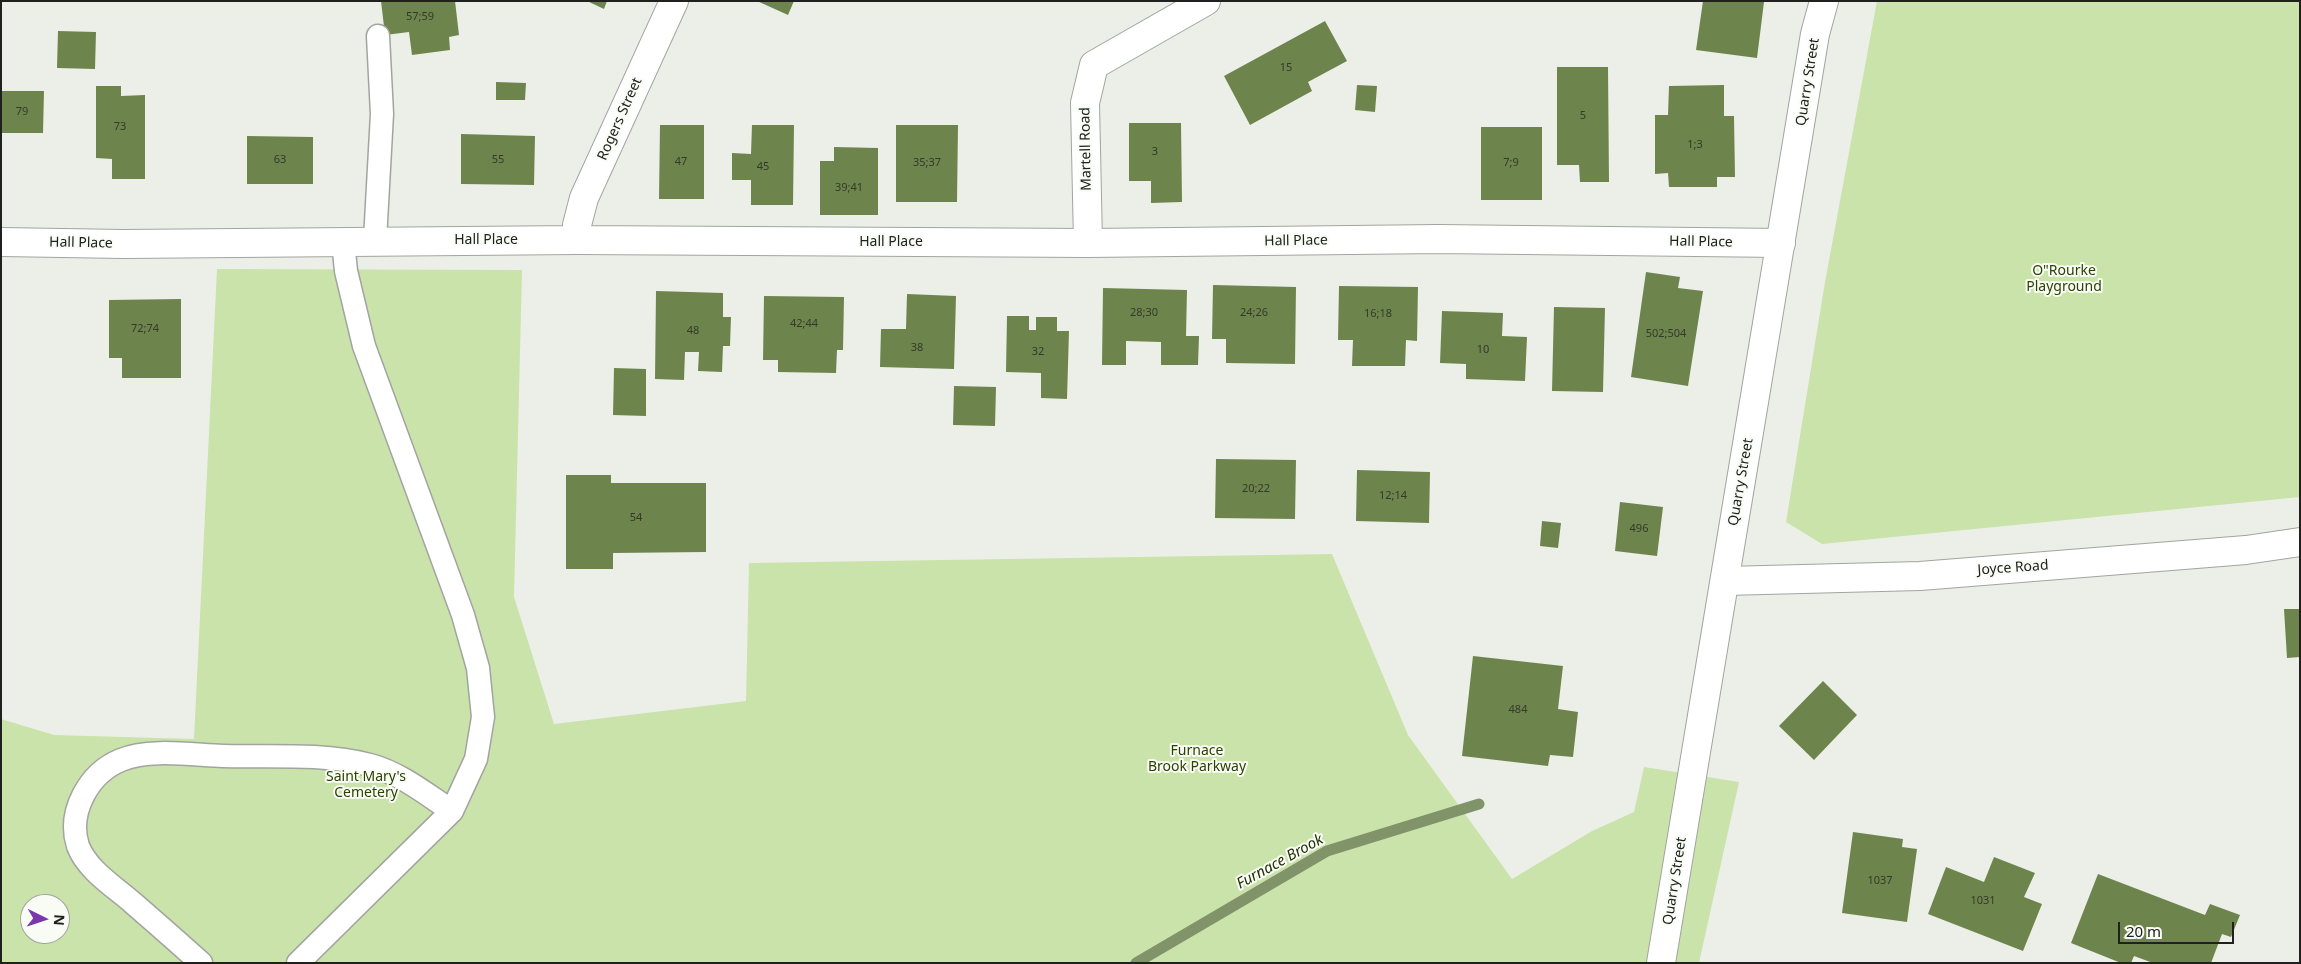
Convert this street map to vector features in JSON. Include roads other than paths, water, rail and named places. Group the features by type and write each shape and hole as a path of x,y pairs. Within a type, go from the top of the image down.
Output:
{"street":[{"name":"Rogers Street","path":"577,240 577,225 584,198 674,1"},
{"name":"Martell Road","path":"1088,243 1085,103 1094,65 1206,1"},
{"name":"Quarry Street","path":"1661,963 1815,34 1824,1"},
{"name":"Hall Place","path":"1,242 134,244 375,240 577,240 1088,243 1438,239 1781,244"},
{"name":"Joyce Road","path":"1725,581 1920,576 2246,550 2300,542"}],"lane":[{"path":"375,240 382,114 378,36"},
{"path":"298,963 452,811 476,759 483,717 478,668 463,615 364,346 346,271 343,241"},
{"path":"201,963 94,870 78,846 76,818 80,804 86,790 108,767 123,759 160,754 294,758 348,762 370,765 393,773 452,811"}],"waterway":[{"name":"Furnace Brook","path":"1136,963 1327,851 1479,804"}],"park label":[{"name":"O\"Rourke Playground","path":"2064,280"},
{"name":"Furnace Brook Parkway","path":"1197,760"},
{"name":"Saint Mary's Cemetery","path":"366,786"}]}
